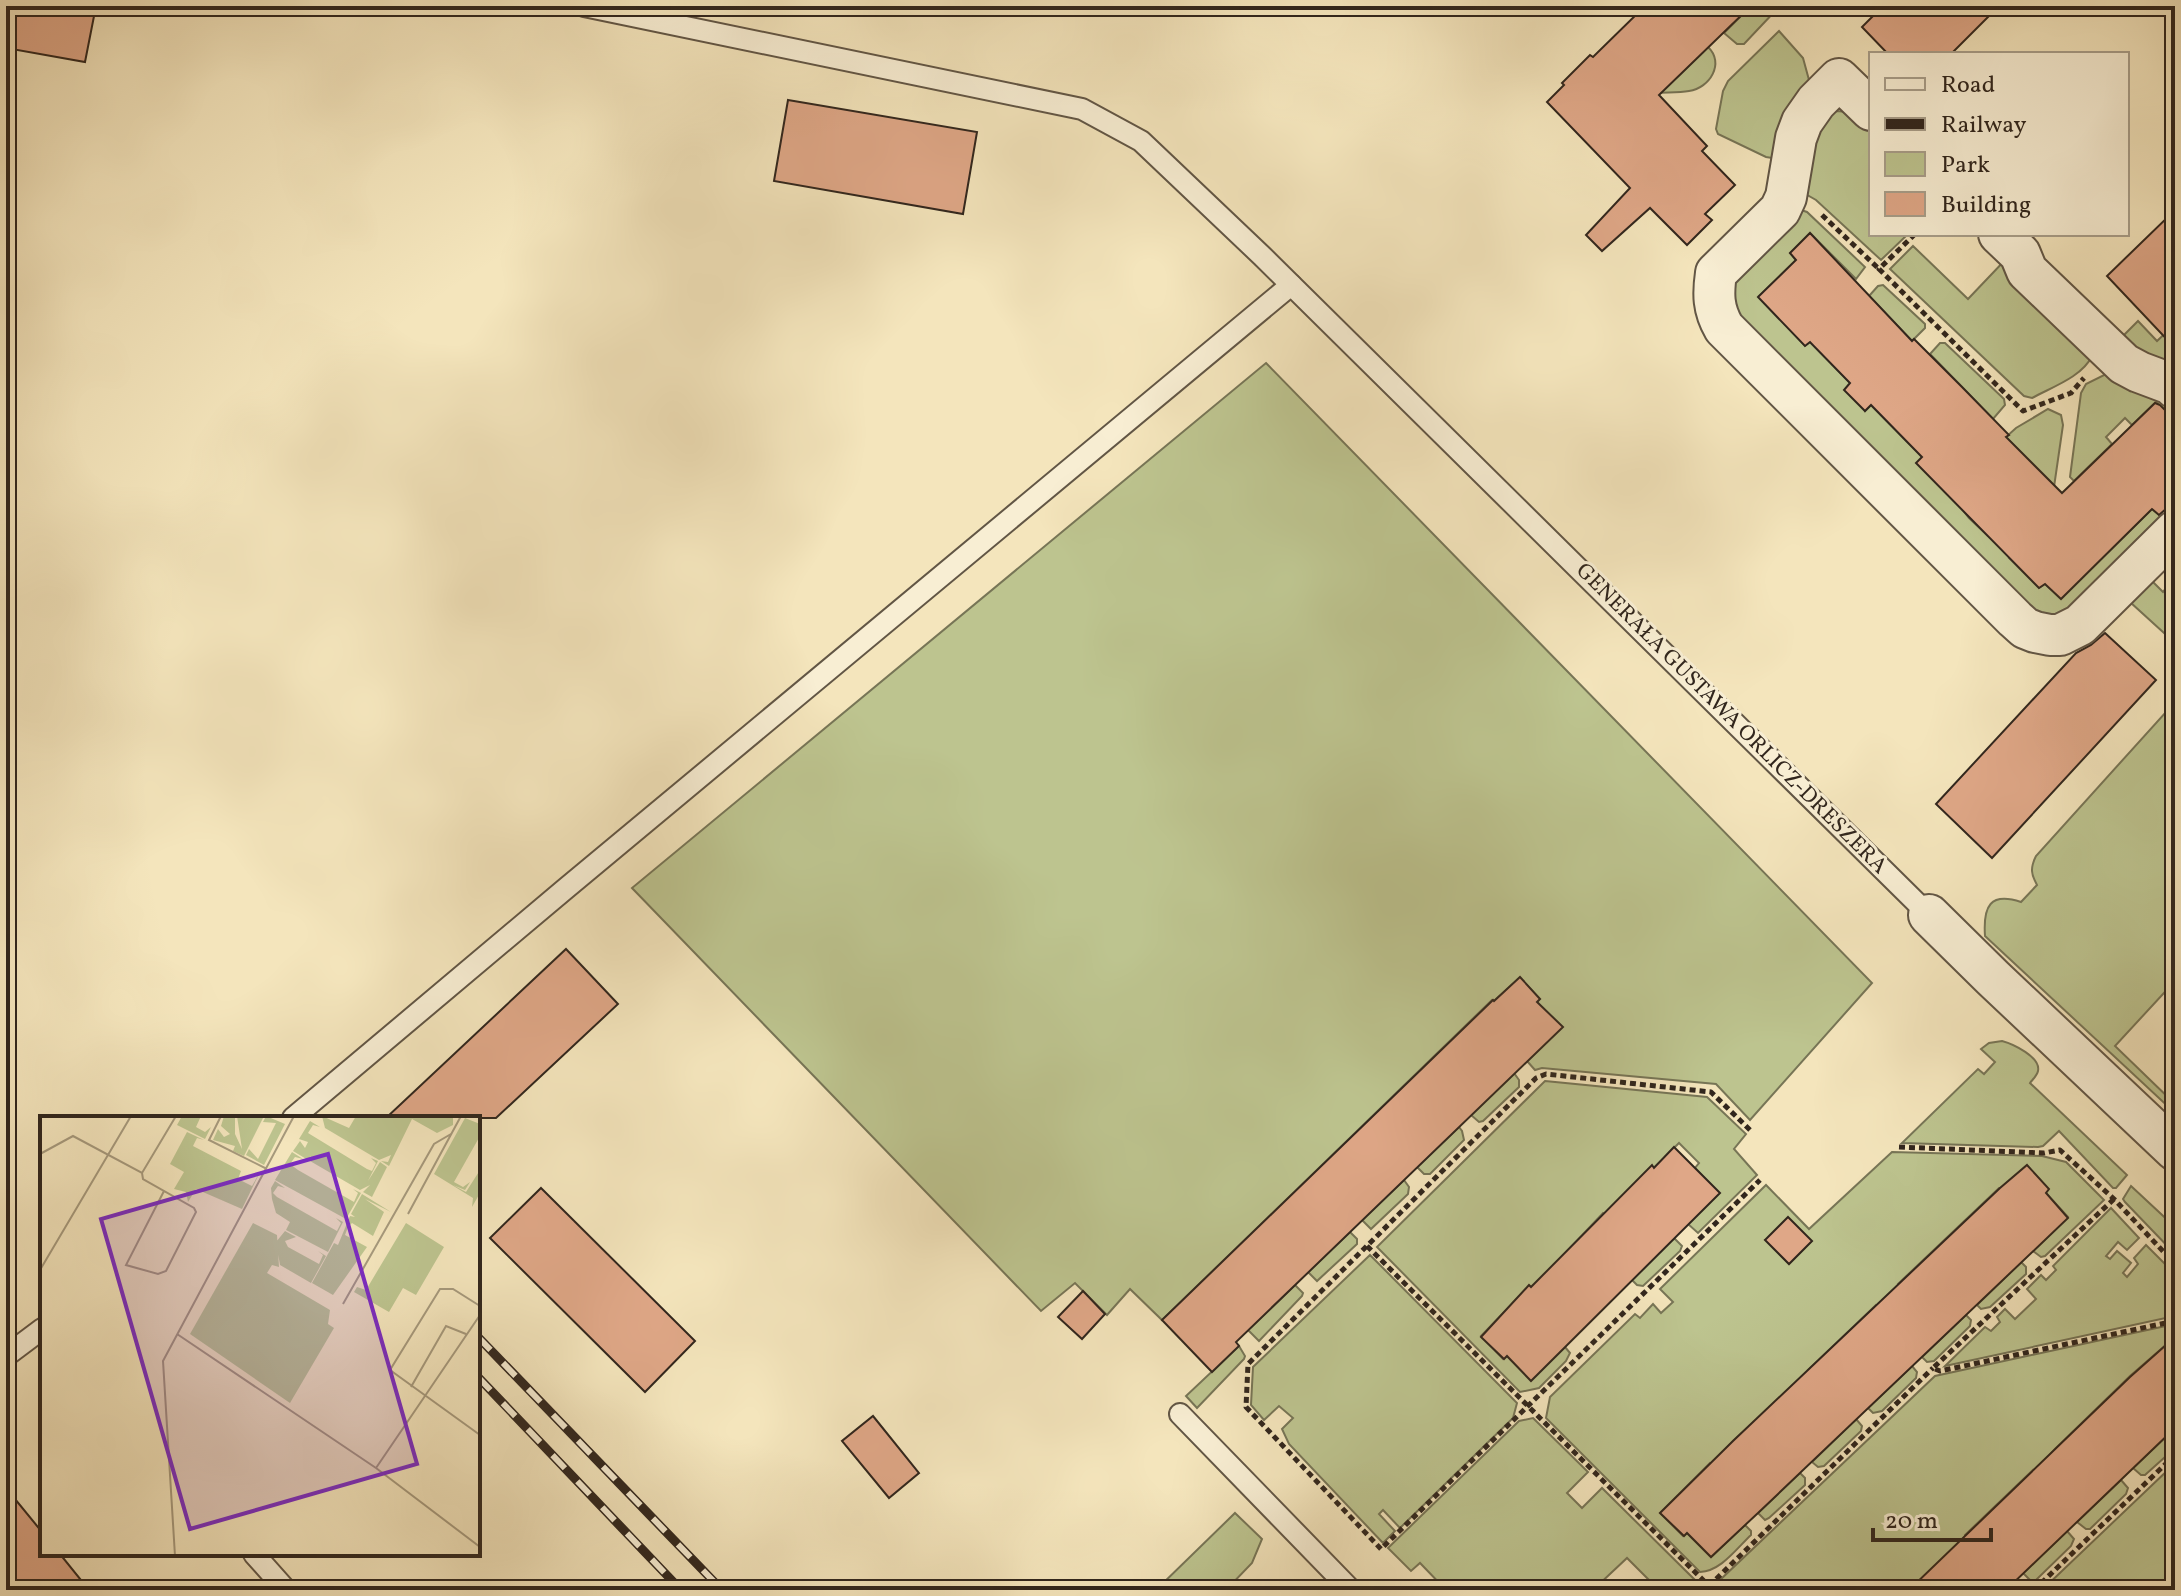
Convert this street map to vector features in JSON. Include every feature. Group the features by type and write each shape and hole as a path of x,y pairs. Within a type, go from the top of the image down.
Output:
{"street":[{"path":"1869,108 1839,79 1816,102 1802,122 1796,138 1786,197 1780,210 1716,273 1714,304 1724,328 2025,628 2060,635 2080,625 2175,531"},
{"path":"2001,236 2020,254 2027,271 2124,364 2175,388"},
{"name":"GENERAŁA GUSTAWA ORLICZ-DRESZERA","path":"1929,915 2175,1150"}],"lane":[{"name":"GENERAŁA GUSTAWA ORLICZ-DRESZERA","path":"584,6 1082,109 1141,141 1929,915"},
{"path":"295,1116 1291,285"},
{"path":"6,1356 40,1330"},
{"path":"1180,1414 1351,1590"},
{"path":"256,1556 286,1590"}],"path":[{"path":"1786,197 1814,208 2023,411 2071,393"},
{"path":"1879,269 1913,236"},
{"path":"1750,1130 1711,1092 1546,1074 1536,1078 1248,1364 1246,1407 1381,1549 1760,1180"},
{"path":"1899,1147 2044,1153 2060,1150 2114,1199 2175,1264"},
{"path":"1679,1590 1709,1585 1933,1368 2114,1199"},
{"path":"1367,1246 1709,1585"},
{"path":"1933,1368 1940,1371 2175,1321"},
{"path":"2034,1590 2175,1455"}],"green space":[{"path":"1751,6 1777,6 1777,9 1744,44 1737,44 1724,33"},
{"path":"1779,31 1803,58 1809,80 1778,155 1772,158 1718,134 1716,129 1723,91 1728,81"},
{"path":"1708,47 1715,60 1709,80 1689,91 1655,93 1673,81"},
{"path":"1836,111 1849,112 1869,124 1869,236 1906,236 1881,260 1816,200 1802,192 1820,121"},
{"path":"1798,209 1807,212 1865,267 1856,279 1810,233 1790,253 1796,260 1759,296 1805,346 1810,342 1850,383 1865,411 1871,405 1922,457 1969,518 1988,536 2014,551 2009,558 2039,588 2045,584 2061,598 2152,509 2163,518 2076,613 2047,623 1735,319 1731,276"},
{"path":"1913,246 1968,299 2007,258 2092,356 2074,376 2032,398 2024,396 1890,269"},
{"path":"1883,285 1925,324 1925,328 1912,341 1869,296"},
{"path":"2138,321 2157,341 2175,324 2175,375 2155,364 2122,337"},
{"path":"1940,343 1945,343 2004,399 2005,405 1993,419 1930,354"},
{"path":"1266,363 1872,983 1750,1120 1716,1084 1542,1068 1535,1070 1527,1061 1562,1027 1537,1002 1540,999 1520,978 1492,1000 1162,1320 1130,1289 1107,1315 1075,1283 1041,1311 632,888"},
{"path":"2110,372 2175,404 2175,420 2156,402 2132,425 2125,418 2106,437 2112,444 2074,481 2070,477 2081,393 2086,384"},
{"path":"2048,409 2061,415 2063,425 2054,487 2006,437"},
{"path":"2147,576 2163,592 2173,580 2175,583 2175,643 2130,602"},
{"path":"2175,702 2175,981 2115,1046 2175,1104 2175,1113 1985,936 1985,917 1995,900 2021,902 2037,885 2032,871 2036,856"},
{"path":"2002,1041 2031,1056 2038,1071 2030,1083 2127,1175 2116,1188 2059,1131 2038,1147 1902,1143 1978,1069 1984,1074 1995,1062 1981,1049 1989,1043"},
{"path":"1514,1073 1519,1087 1479,1122 1471,1115"},
{"path":"1545,1081 1707,1097 1746,1134 1734,1149 1757,1175 1698,1233 1688,1224 1719,1193 1695,1168 1699,1163 1679,1143 1606,1215 1603,1213 1532,1288 1529,1286 1481,1336 1503,1359 1507,1356 1531,1380 1565,1347 1570,1353 1539,1388 1520,1392 1377,1247"},
{"path":"1459,1127 1464,1140 1430,1174 1424,1174 1417,1167"},
{"path":"1892,1152 2042,1156 2066,1162 2104,1200 2041,1257 2033,1251 2068,1217 2046,1193 1999,1188 1660,1513 1683,1536 1687,1533 1711,1557 1745,1525 1751,1531 1751,1535 1721,1564 1700,1572 1546,1418 1550,1397 1635,1314 1640,1318 1653,1304 1661,1313 1673,1302 1660,1289 1766,1185 1809,1229","holes":["1766,1240 1811,1242 1789,1264"]},
{"path":"1404,1180 1409,1187 1408,1194 1371,1229 1362,1220"},
{"path":"2131,1186 2175,1227 2175,1254 2123,1199"},
{"path":"2111,1208 2139,1238 2127,1250 2118,1242 2106,1256 2110,1259 2117,1251 2131,1263 2123,1273 2127,1277 2138,1264 2134,1258 2146,1245 2175,1274 2175,1316 1945,1366 1985,1327 1991,1331 2000,1322 1997,1317 2005,1309 2015,1319 2036,1299 2027,1289 2041,1275 2046,1280 2056,1270 2053,1266"},
{"path":"1350,1232 1357,1239 1357,1244 1317,1281 1308,1272"},
{"path":"1674,1238 1682,1246 1680,1251 1643,1286 1637,1285 1632,1280"},
{"path":"1370,1255 1517,1403 1513,1418 1400,1528 1383,1510 1379,1514 1395,1531 1383,1543 1289,1444 1282,1429 1293,1418 1279,1406 1264,1420 1251,1405 1253,1367"},
{"path":"2021,1262 2026,1267 2026,1274 1990,1307 1981,1309 1977,1305"},
{"path":"1295,1285 1303,1293 1302,1296 1259,1341 1248,1330"},
{"path":"1966,1315 1971,1320 1970,1326 1934,1361 1927,1362 1922,1357"},
{"path":"2175,1324 2175,1337 2130,1376 2035,1472 2033,1470 1909,1590 1721,1590 1720,1580 1935,1376"},
{"path":"1239,1346 1244,1359 1197,1408 1186,1396"},
{"path":"1912,1366 1917,1372 1916,1378 1882,1411 1873,1413 1868,1408"},
{"path":"1533,1418 1588,1472 1567,1493 1582,1508 1602,1488 1695,1580 1670,1590 1659,1590 1627,1558 1593,1590 1446,1590 1420,1563 1411,1571 1388,1548 1519,1421"},
{"path":"1856,1419 1862,1426 1861,1431 1824,1466 1818,1467 1812,1462"},
{"path":"2175,1428 2175,1448 2145,1475 2141,1475 2133,1468"},
{"path":"2169,1469 2175,1475 2175,1590 2042,1590"},
{"path":"1800,1473 1805,1478 1805,1485 1765,1520 1758,1513"},
{"path":"2121,1480 2128,1488 2126,1494 2090,1529 2077,1522"},
{"path":"1235,1513 1262,1539 1252,1563 1226,1590 1156,1590"},
{"path":"2067,1531 2074,1539 2071,1546 2035,1581 2030,1580 2023,1573"}],"building":[{"path":"6,6 96,6 85,62 6,48"},
{"path":"1645,6 1751,6 1659,95 1707,146 1702,151 1735,185 1705,214 1712,220 1687,245 1650,208 1602,251 1586,235 1630,188 1547,102 1590,55 1593,57"},
{"path":"1883,6 1999,6 1953,52 1886,52 1862,27"},
{"path":"788,100 977,132 963,214 774,181"},
{"path":"2175,210 2175,348 2107,276"},
{"path":"1810,233 2062,493 2155,403 2160,405 2175,420 2175,501 2159,515 2152,509 2061,599 2045,584 2039,588 1916,463 1922,457 1871,405 1865,411 1844,390 1850,383 1810,342 1805,346 1758,297 1796,260 1790,253"},
{"path":"2105,633 2156,680 1992,858 1936,804 2076,653"},
{"path":"566,949 618,1004 496,1118 388,1116"},
{"path":"1520,977 1540,999 1537,1002 1563,1027 1236,1342 1239,1346 1212,1372 1162,1320"},
{"path":"1674,1147 1720,1193 1531,1381 1507,1356 1504,1359 1481,1337 1529,1285 1531,1287 1652,1165 1654,1168"},
{"path":"2027,1165 2049,1189 2046,1193 2068,1218 1758,1513 1711,1557 1687,1533 1684,1536 1660,1513 1733,1441"},
{"path":"541,1188 695,1341 645,1392 490,1238"},
{"path":"1788,1217 1812,1241 1789,1264 1765,1240"},
{"path":"1083,1291 1105,1314 1082,1339 1058,1317"},
{"path":"2175,1337 2175,1428 2006,1590 1909,1590 2130,1377"},
{"path":"873,1416 919,1473 889,1498 842,1441"},
{"path":"6,1488 40,1530 40,1556 62,1556 89,1590 6,1590"}],"railway":[{"path":"480,1339 722,1590"},
{"path":"480,1379 681,1590"}]}
